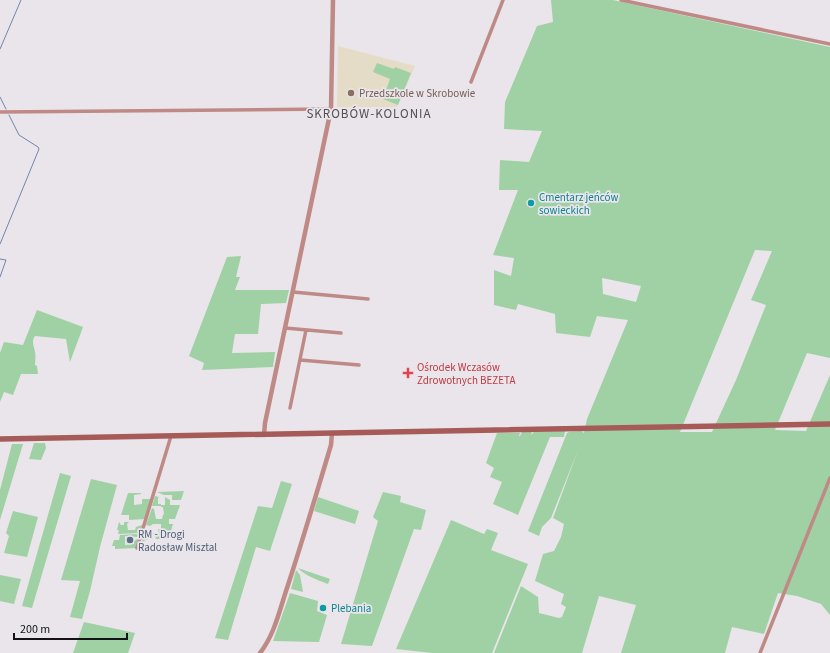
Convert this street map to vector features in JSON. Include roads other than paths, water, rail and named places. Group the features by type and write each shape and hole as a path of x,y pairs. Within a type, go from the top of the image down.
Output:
{"main road":[{"path":"0,439 830,424"}],"street":[{"path":"264,434 264,426 330,109 333,0"},
{"path":"471,82 503,0"},
{"path":"621,0 830,44"},
{"path":"0,112 330,109"},
{"path":"293,292 368,299"},
{"path":"285,328 340,334"},
{"path":"290,408 306,330"},
{"path":"300,360 359,365"},
{"path":"260,653 272,632 331,445 332,433"},
{"path":"138,548 171,436"},
{"path":"760,653 830,478"}],"waterway":[{"path":"0,49 21,0"},
{"path":"0,97 6,109"},
{"path":"0,244 39,149 19,135 9,115"},
{"path":"0,259 6,260 0,277"}],"place":[{"name":"Przedszkole w Skrobowie","path":"351,93"},
{"name":"Cmentarz jeńców sowieckich","path":"531,203"},
{"name":"Ośrodek Wczasów Zdrowotnych BEZETA","path":"408,373"},
{"name":"RM - Drogi Radosław Misztal","path":"130,540"},
{"name":"Plebania","path":"323,608"}],"district":[{"name":"SKROBÓW-KOLONIA","path":"369,113"}]}
